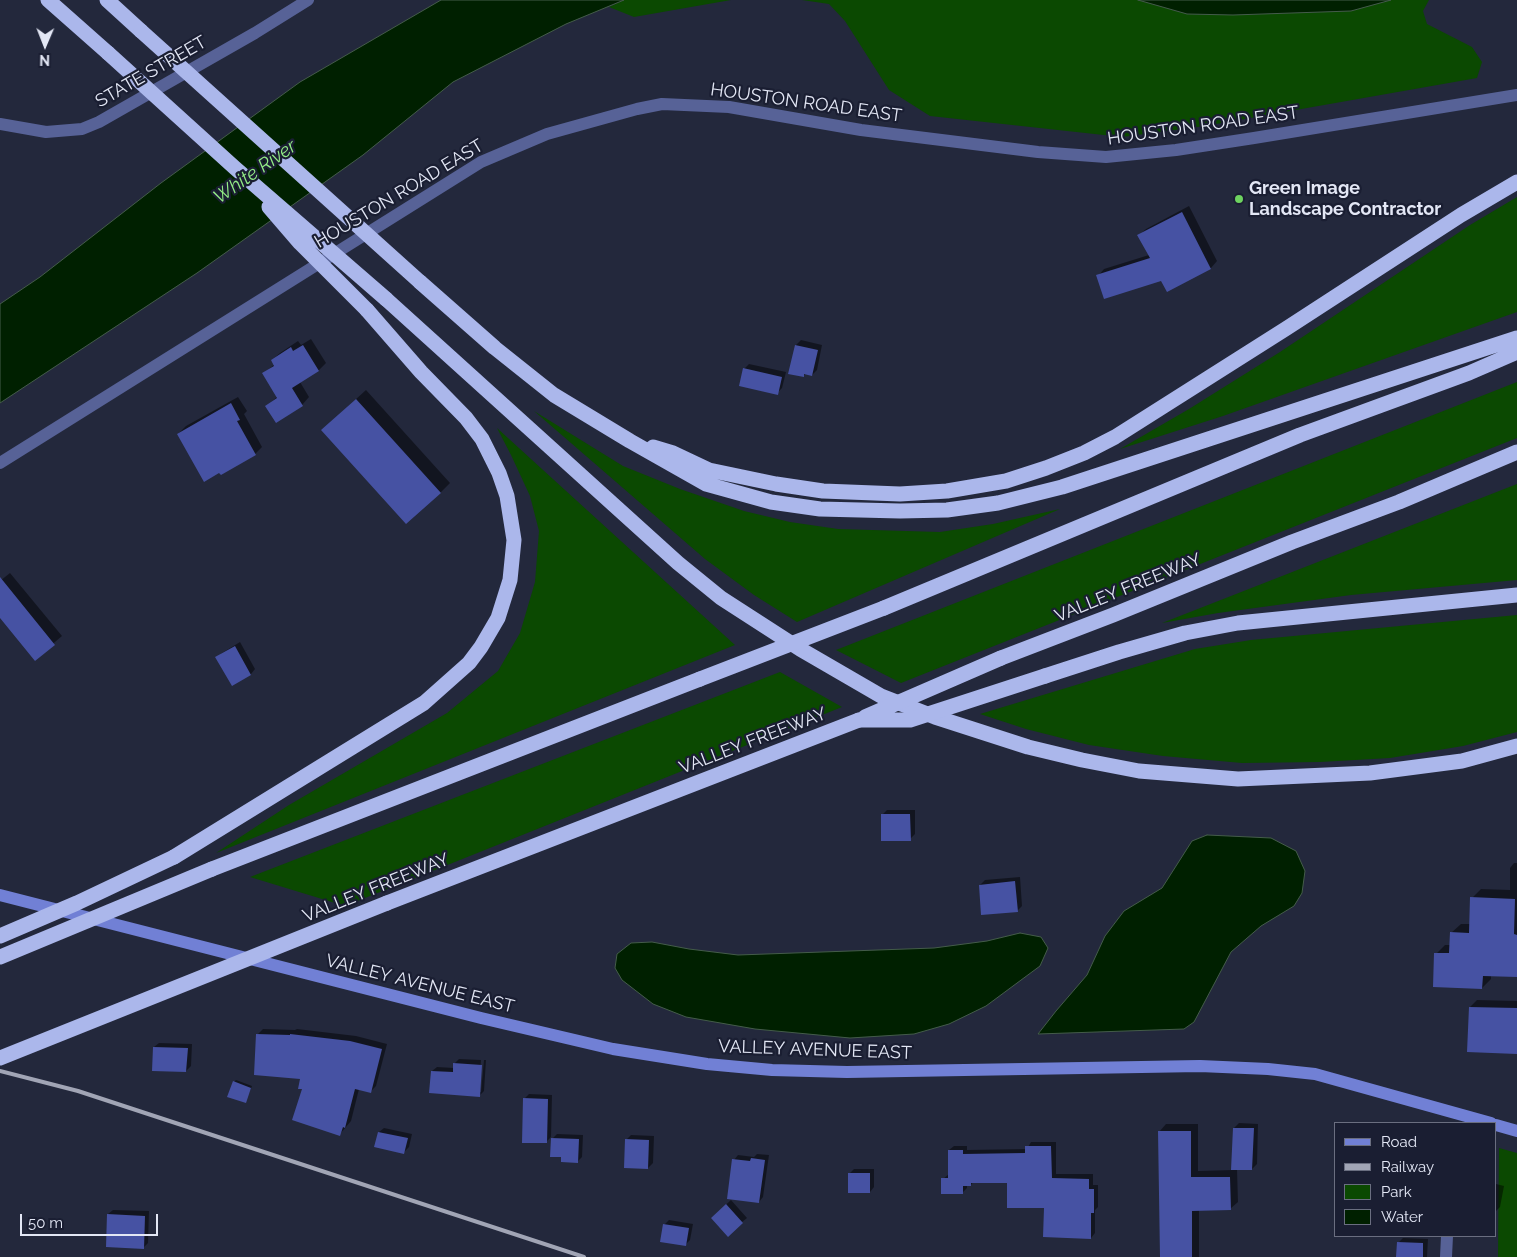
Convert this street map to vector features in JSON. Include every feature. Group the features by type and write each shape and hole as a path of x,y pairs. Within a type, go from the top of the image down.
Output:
{"highway":[{"path":"48,0 386,299 678,563 722,598 800,650 881,696 935,717 1028,747 1082,760 1139,771 1238,779 1370,773 1462,761 1517,746"},
{"path":"107,0 420,282 495,348 554,395 706,484 771,502 820,508 900,511 947,510 998,502 1062,487 1517,338"},
{"path":"0,936 174,857 424,703 469,663 481,647 498,618 510,580 514,540 507,496 499,472 482,439 466,418 421,372 367,310 300,243 236,168"},
{"path":"630,441 673,453 709,470 776,484 822,491 862,494 948,491 1006,481 1084,453 1115,437 1460,215 1517,182"},
{"path":"0,957 212,869 884,608 1300,435 1469,373 1517,352"},
{"name":"VALLEY FREEWAY","path":"0,1058 388,903 859,720 1001,658 1113,615 1292,542 1399,502 1517,452"},
{"path":"859,720 910,720 1119,652 1185,633 1238,623 1517,595"}],"main road":[{"name":"VALLEY AVENUE EAST","path":"0,895 481,1018 613,1049 707,1064 772,1070 847,1072 1200,1066 1268,1069 1315,1074 1454,1118 1484,1122"},
{"path":"1497,1125 1517,1131"}],"street":[{"name":"STATE STREET","path":"0,124 46,132 66,132 82,129 108,117 255,33 308,0"},
{"name":"HOUSTON ROAD EAST","path":"0,463 481,162 547,134 637,109 662,104 730,106 897,134 1038,152 1106,157 1225,142 1517,95"},
{"path":"1446,1257 1447,1237"}],"green space":[{"path":"624,0 731,0 634,17 609,7"},
{"path":"802,0 1138,0 1187,14 1233,15 1351,11 1391,0 1429,0 1423,11 1427,24 1472,47 1482,62 1477,78 1205,126 1122,137 930,116 889,90 845,21 829,4"},
{"path":"1517,197 1517,312 1223,416 1120,449 1189,409 1280,352 1470,225"},
{"path":"1517,382 1517,438 901,683 836,650"},
{"path":"534,411 623,466 680,489 744,511 790,522 838,529 940,532 993,524 1060,509 797,622 754,595 705,559"},
{"path":"497,428 735,645 216,853 289,805 447,713 498,671 520,633 535,582 539,531 530,496"},
{"path":"1517,484 1517,580 1351,595 1218,613 1162,623"},
{"path":"1517,615 1517,732 1463,746 1390,758 1320,762 1242,763 1163,756 1089,745 1026,729 980,714 1195,649 1251,640"},
{"path":"780,672 842,707 345,906 250,877"},
{"path":"1499,1148 1517,1153 1517,1257 1498,1257"}],"water":[{"name":"White River","path":"441,0 624,0 566,24 453,82 363,155 197,273 0,403 0,304 40,277 161,183 300,82"},
{"path":"1138,0 1391,0 1351,11 1233,15 1187,14"},
{"path":"1207,835 1271,838 1296,851 1305,871 1302,893 1294,906 1261,926 1231,952 1194,1022 1184,1029 1038,1034 1087,975 1105,936 1124,911 1162,888 1192,841"},
{"path":"1020,933 1041,937 1048,948 1040,966 986,1006 949,1024 914,1034 850,1038 755,1029 686,1017 653,1004 622,980 615,968 617,954 631,943 652,942 738,955 934,948 987,941"}],"building":[{"path":"1182,212 1211,269 1167,292 1161,281 1104,299 1096,275 1150,258 1137,235"},
{"path":"303,345 319,371 292,388 303,406 276,423 265,406 277,398 262,373 274,366 271,360 291,347 293,351"},
{"path":"795,345 818,350 812,376 804,374 804,377 788,374"},
{"path":"743,368 782,377 778,395 739,386"},
{"path":"356,399 441,493 406,524 321,430"},
{"path":"231,403 240,420 237,421 256,455 221,475 219,473 204,482 177,434"},
{"path":"0,577 55,645 35,661 0,618"},
{"path":"235,646 251,675 232,686 215,657"},
{"path":"881,814 910,814 911,841 881,841"},
{"path":"1015,881 1018,912 981,915 979,885"},
{"path":"1470,897 1515,899 1514,934 1517,935 1517,977 1483,976 1482,989 1433,987 1434,953 1449,953 1450,932 1469,933"},
{"path":"1469,1007 1517,1008 1517,1054 1467,1052"},
{"path":"256,1034 290,1034 350,1041 382,1049 371,1093 355,1089 345,1128 343,1127 340,1136 292,1120 302,1089 298,1089 300,1079 254,1075"},
{"path":"153,1047 188,1048 186,1072 152,1071"},
{"path":"453,1063 482,1065 480,1097 429,1093 431,1071 453,1072"},
{"path":"233,1081 251,1088 246,1103 227,1097"},
{"path":"523,1098 548,1099 547,1143 522,1143"},
{"path":"1233,1128 1254,1128 1252,1170 1231,1170"},
{"path":"1158,1131 1191,1131 1191,1177 1230,1177 1231,1210 1192,1211 1192,1257 1160,1257"},
{"path":"378,1132 408,1138 404,1154 374,1147"},
{"path":"551,1138 579,1139 578,1163 561,1162 561,1157 550,1157"},
{"path":"625,1139 649,1140 648,1169 624,1168"},
{"path":"1025,1146 1051,1146 1052,1178 1089,1179 1089,1189 1094,1189 1094,1213 1091,1213 1091,1239 1043,1237 1044,1208 1007,1208 1007,1183 971,1183 971,1186 963,1186 963,1194 941,1194 941,1178 948,1178 948,1150 963,1150 963,1154 1025,1153"},
{"path":"751,1158 765,1160 759,1203 727,1199 732,1159 750,1161"},
{"path":"848,1173 870,1173 870,1193 848,1193"},
{"path":"726,1204 743,1223 728,1237 711,1218"},
{"path":"107,1214 145,1216 144,1249 106,1247"},
{"path":"663,1224 689,1228 686,1246 660,1242"},
{"path":"1397,1242 1423,1243 1423,1257 1396,1257"}],"railway":[{"path":"0,1071 78,1091 584,1257"}],"place":[{"name":"Green Image Landscape Contractor","path":"1239,199"}]}
